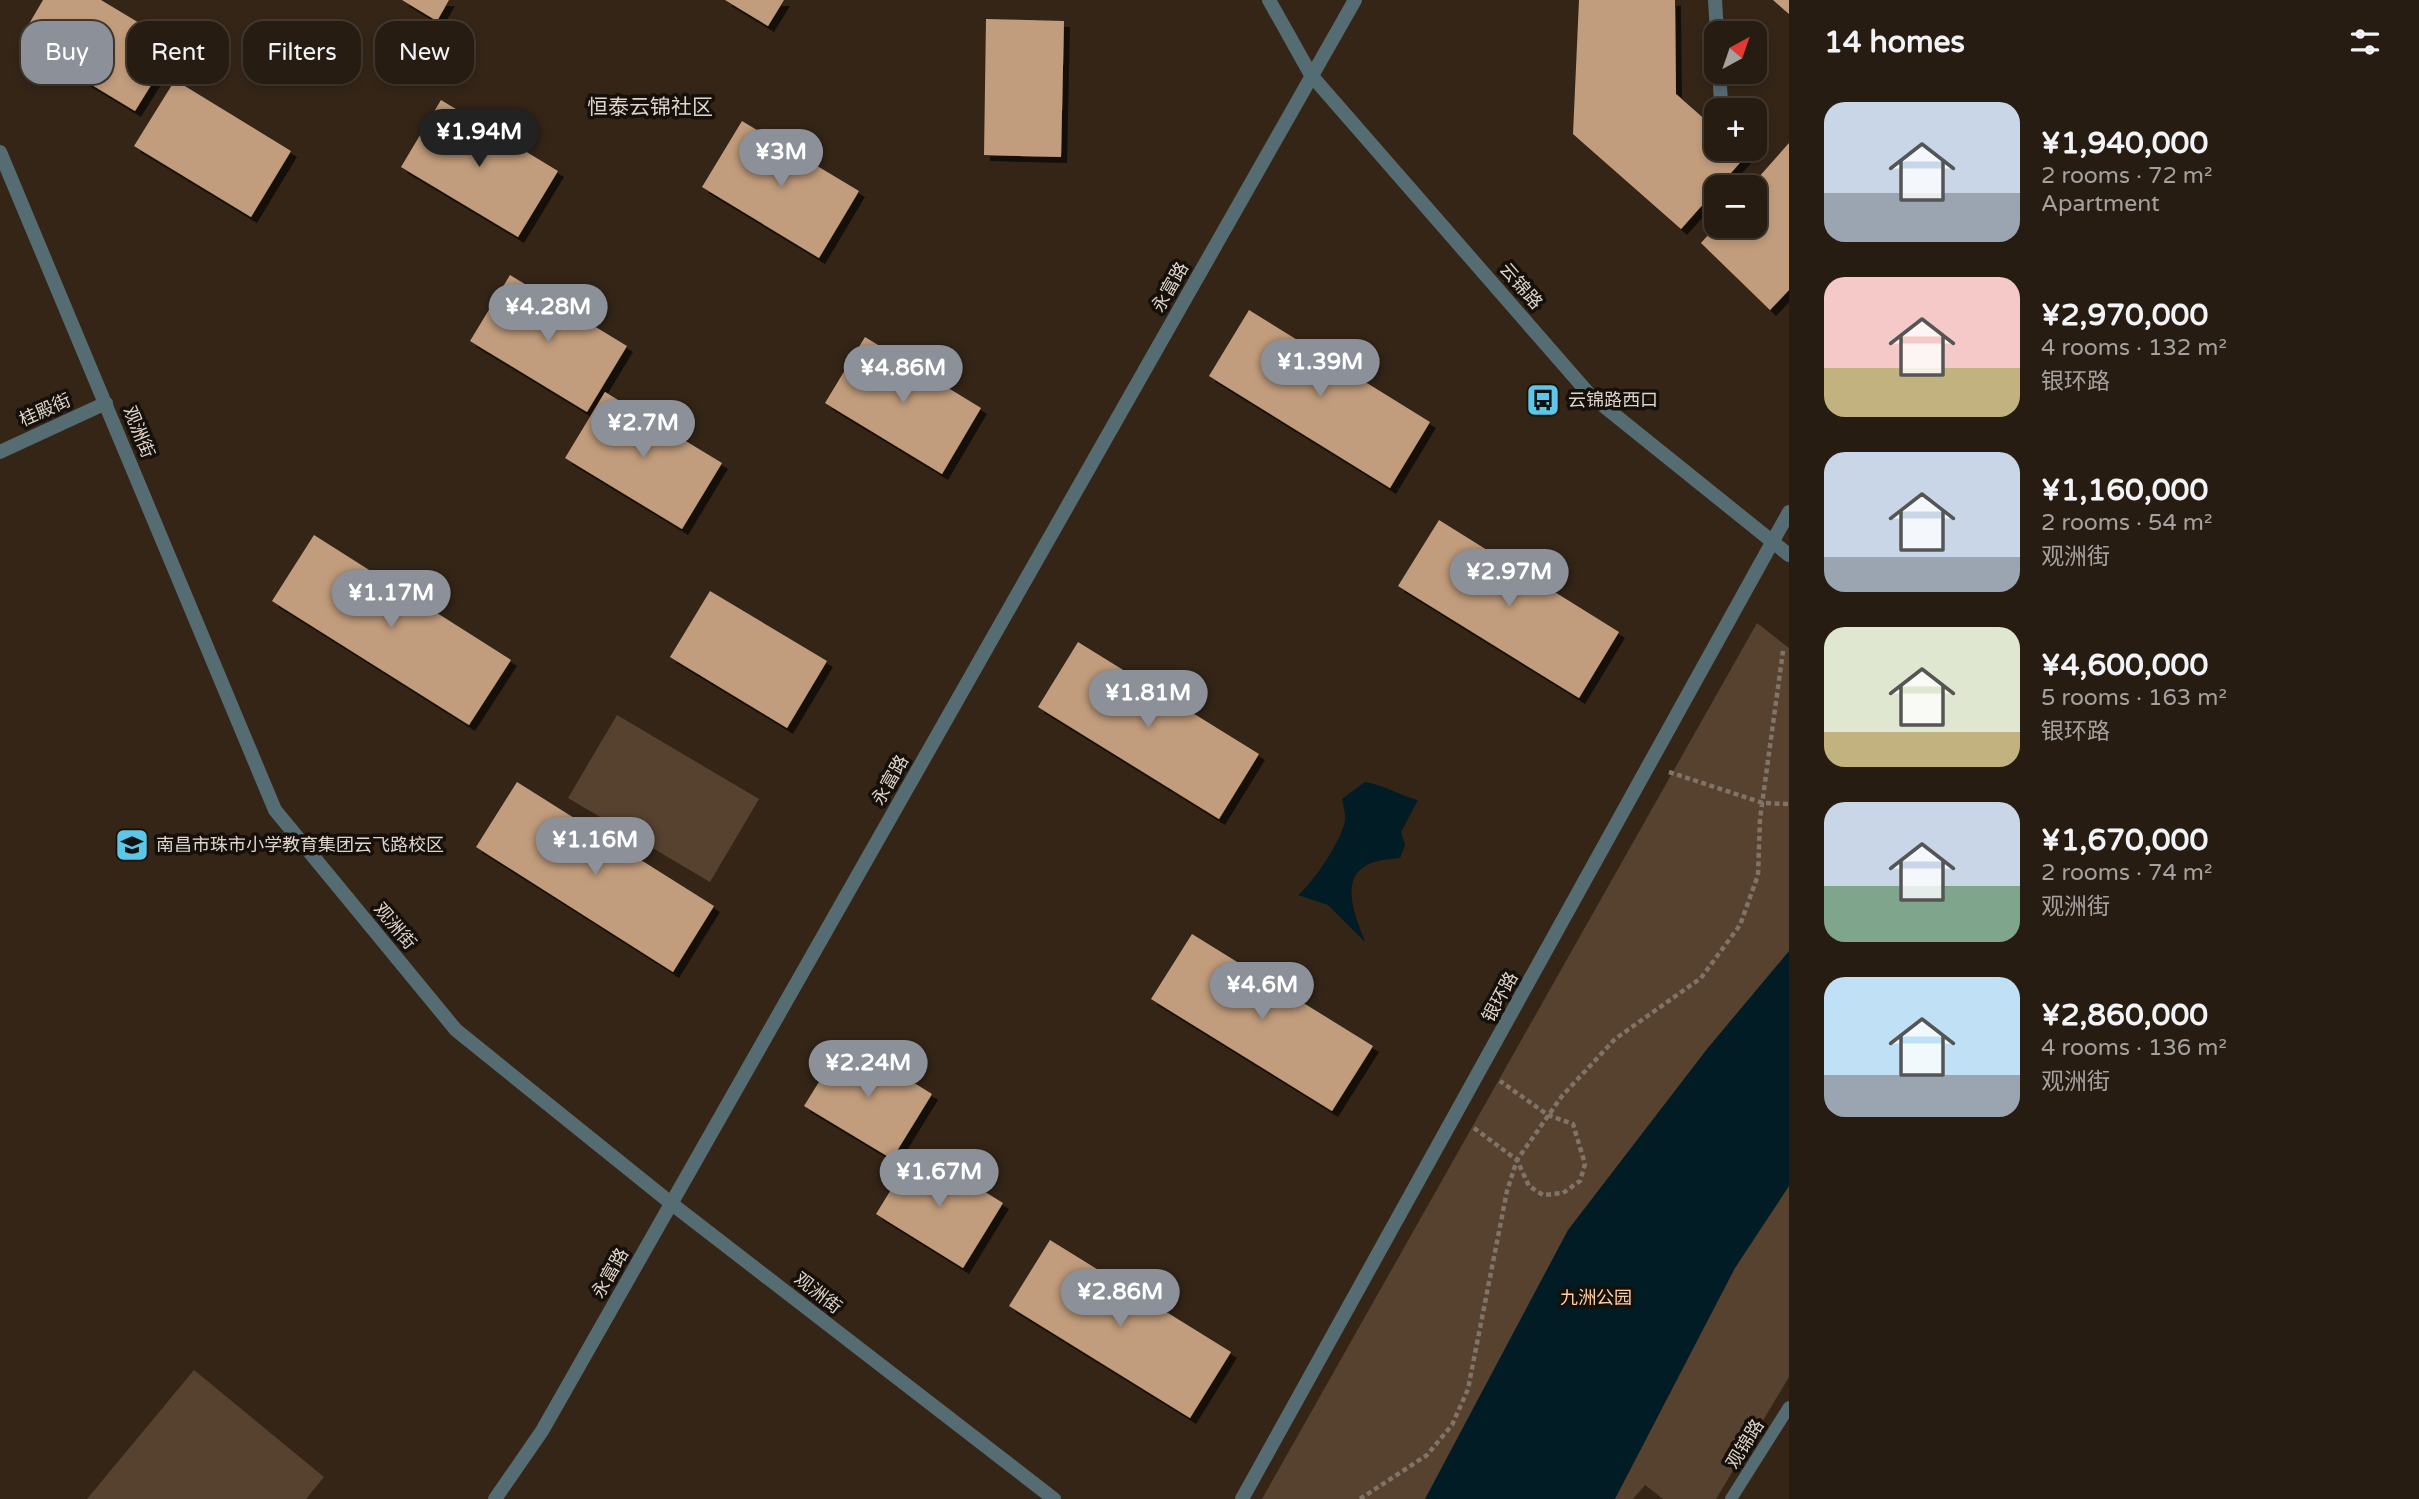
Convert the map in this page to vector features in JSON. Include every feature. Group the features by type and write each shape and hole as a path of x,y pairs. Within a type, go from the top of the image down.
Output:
{"street":[{"name":"云锦路","path":"1269,0 1311,75 1590,395 1789,555"},
{"name":"永富路","path":"495,1499 542,1431 1355,0"},
{"path":"1715,0 1716,21"},
{"name":"观洲街","path":"0,152 275,810 456,1030 672,1204 1054,1499"},
{"name":"桂殿街","path":"0,452 106,403"},
{"name":"银环路","path":"1242,1499 1789,512"}],"lane":[{"name":"观锦路","path":"1731,1499 1789,1407"}],"path":[{"path":"1360,1499 1427,1455 1452,1425 1468,1389 1507,1191 1517,1160 1562,1096 1615,1039 1701,978 1740,925 1758,875 1763,803 1783,651"},
{"path":"1648,765 1763,803 1789,804"},
{"path":"1456,1115 1517,1160 1528,1186 1543,1195 1563,1193 1580,1181 1585,1164 1573,1124 1548,1115 1482,1068"}],"green space":[{"name":"九洲公园","path":"1757,623 1789,648 1789,1377 1716,1499 1663,1499 1645,1485 1633,1499 1262,1499"},
{"path":"617,715 759,799 710,882 568,798"},
{"path":"194,1370 324,1477 306,1499 87,1499"}],"water":[{"path":"1365,782 1418,800 1401,832 1405,845 1400,858 1367,865 1353,880 1354,912 1365,942 1328,905 1298,895 1333,850 1345,821 1342,799"},
{"path":"1789,951 1789,1186 1735,1268 1615,1499 1425,1499 1568,1230 1707,1049"}],"building":[{"path":"43,0 101,0 136,21 127,21 127,84 152,84 135,111 90,84 113,84 113,21 31,21"},
{"path":"402,0 449,0 437,21"},
{"path":"725,0 784,0 768,26"},
{"path":"1579,0 1675,0 1676,94 1704,119 1704,161 1742,161 1729,175 1704,175 1704,203 1681,229 1573,134"},
{"path":"1773,0 1789,0 1789,14"},
{"path":"986,19 1064,21 1061,157 984,155"},
{"path":"173,84 182,84 291,151 251,217 134,146"},
{"path":"441,100 558,171 518,237 401,167"},
{"path":"742,121 859,191 819,258 702,187"},
{"path":"1789,143 1789,290 1770,310 1701,243 1705,238 1767,238 1767,175 1761,175"},
{"path":"510,275 627,346 587,412 470,341"},
{"path":"1249,310 1430,422 1390,488 1209,376"},
{"path":"865,337 981,408 942,474 825,403"},
{"path":"605,392 722,463 682,529 565,458"},
{"path":"1439,520 1619,632 1579,698 1398,586"},
{"path":"314,535 511,660 469,725 272,601"},
{"path":"710,591 827,661 787,728 670,657"},
{"path":"1078,642 1259,754 1219,819 1038,707"},
{"path":"517,782 714,906 673,972 476,847"},
{"path":"1192,934 1373,1046 1332,1111 1151,999"},
{"path":"845,1040 932,1094 892,1159 804,1106"},
{"path":"916,1149 1003,1203 963,1268 876,1214"},
{"path":"1050,1240 1231,1352 1190,1418 1009,1306"}],"place":[{"name":"云锦路西口","path":"1543,400"},
{"name":"南昌市珠市小学教育集团云飞路校区","path":"132,845"}],"district":[{"name":"恒泰云锦社区","path":"650,107"}]}
